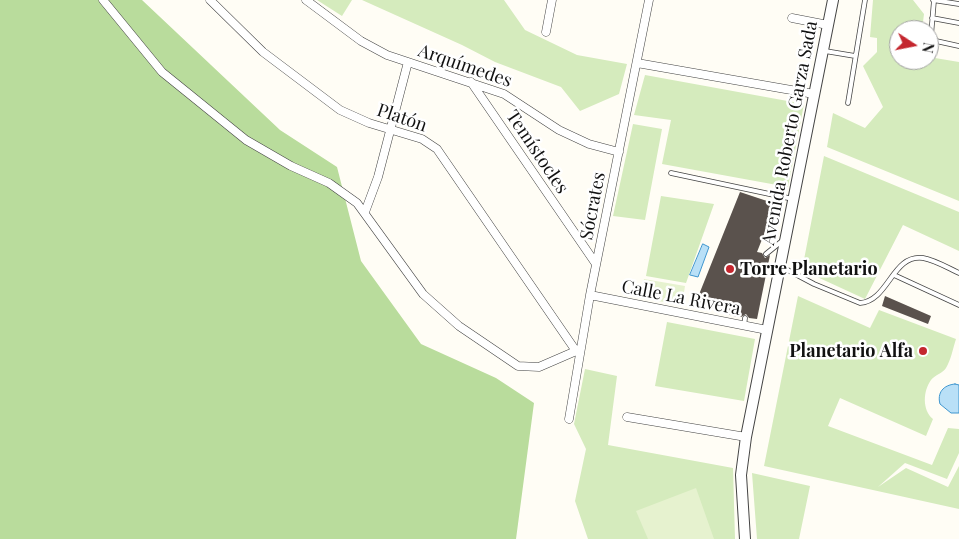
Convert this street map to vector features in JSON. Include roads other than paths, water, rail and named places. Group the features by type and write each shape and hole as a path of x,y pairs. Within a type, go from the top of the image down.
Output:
{"street":[{"path":"102,0 162,72 246,140 268,154 339,188 365,212 423,294 459,326 518,366 533,368 578,351"},
{"name":"Platón","path":"210,0 263,52 340,110 369,123 391,128 422,139 436,149 578,351"},
{"name":"Arquímedes","path":"306,0 361,41 387,55 471,82 516,101 575,138 619,152"},
{"path":"546,32 552,0"},
{"name":"Sócrates","path":"569,419 578,351 649,0"},
{"name":"Avenida Roberto Garza Sada","path":"745,539 741,475 746,437 833,0"},
{"path":"792,18 828,25"},
{"path":"365,212 378,177 408,62"},
{"path":"637,63 814,94"},
{"name":"Temístocles","path":"471,82 596,264"},
{"name":"Calle La Rivera","path":"590,296 745,322 767,330"},
{"path":"627,417 746,437"}],"lane":[{"path":"848,103 865,0"},
{"path":"959,4 934,0 932,18 932,38 959,46"},
{"path":"932,18 959,23"},
{"path":"823,51 855,56"},
{"path":"671,173 793,199"},
{"path":"766,254 785,241"},
{"path":"780,266 822,288 860,303 874,298 904,262 916,258 931,260 959,273"},
{"path":"894,275 959,305"}],"water":[{"path":"703,244 709,247 698,277 690,275"},
{"path":"955,384 959,385 959,413 951,413 940,404 939,396 944,388"}],"place":[{"name":"Torre Planetario","path":"730,269"},
{"name":"Planetario Alfa","path":"923,351"}]}
